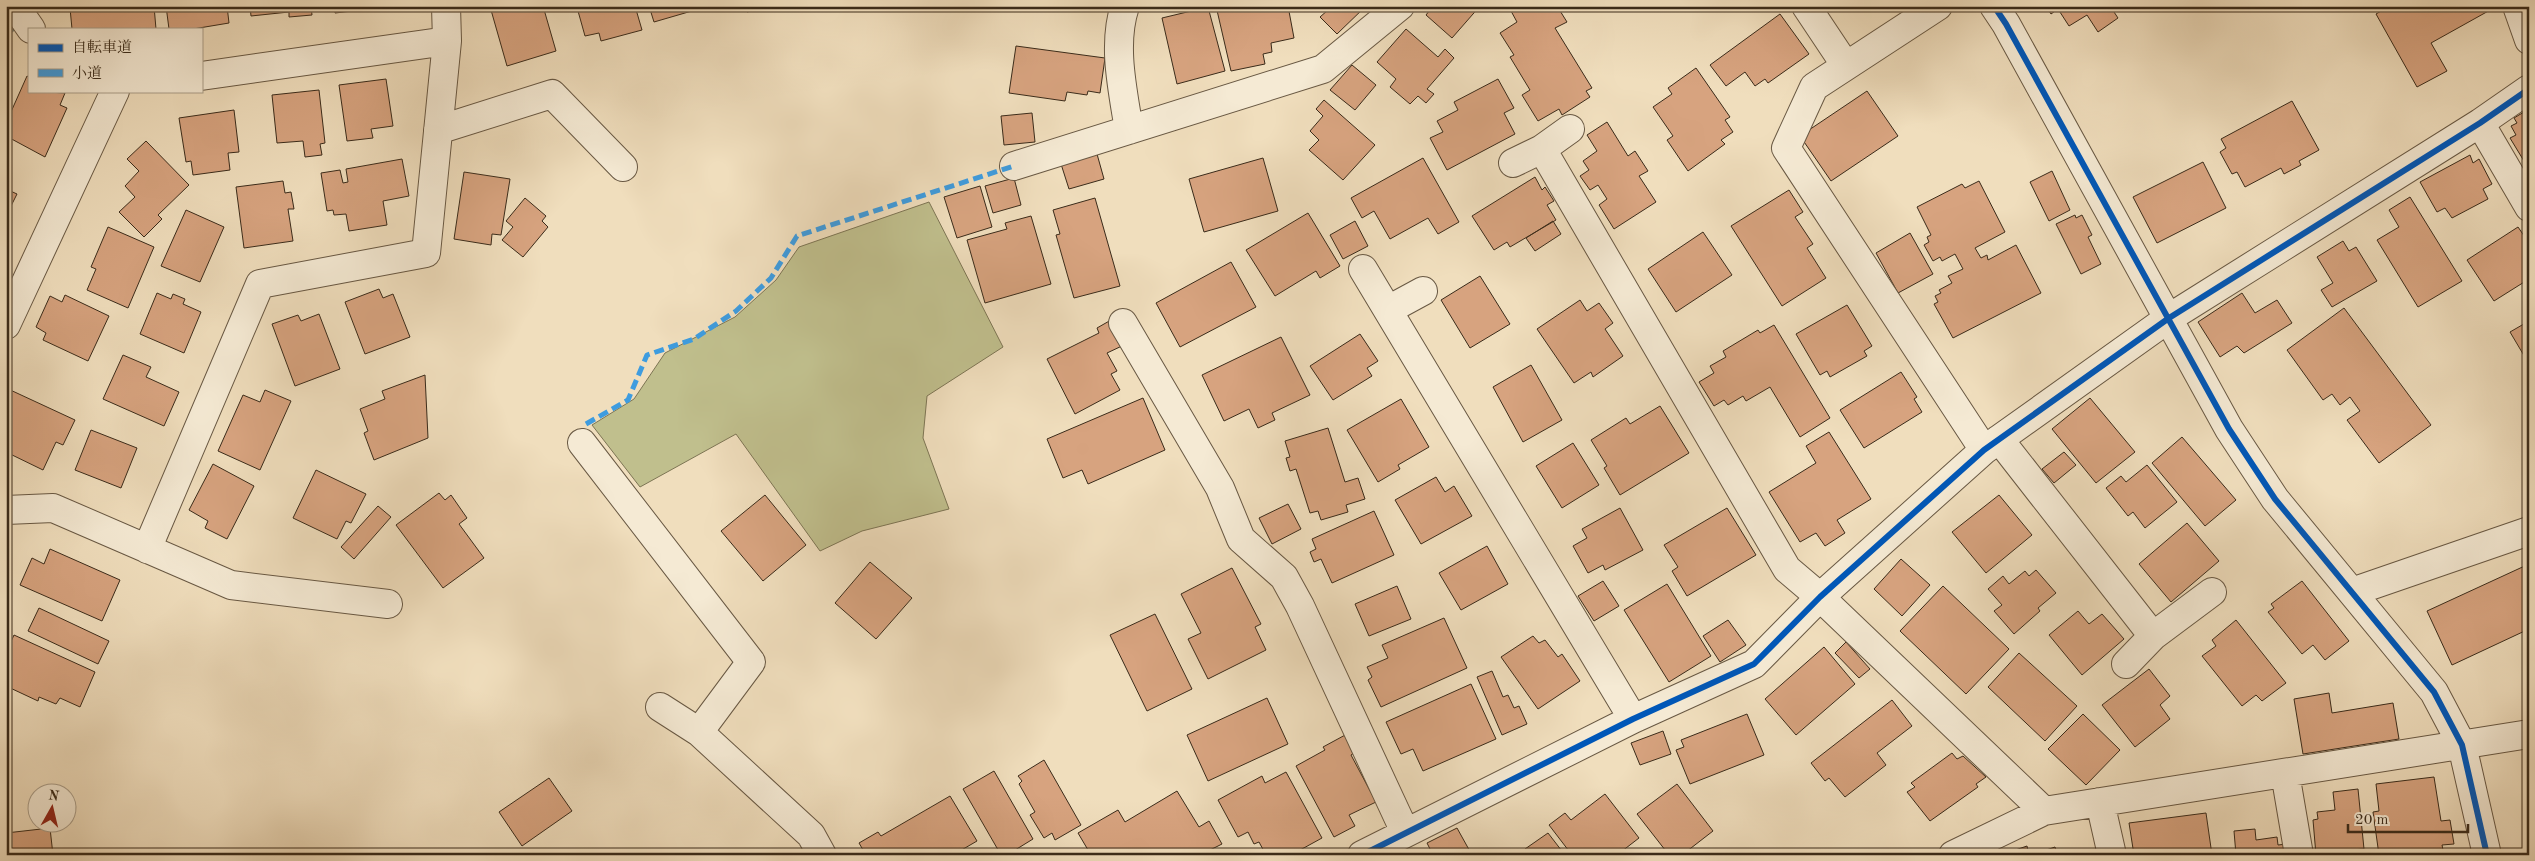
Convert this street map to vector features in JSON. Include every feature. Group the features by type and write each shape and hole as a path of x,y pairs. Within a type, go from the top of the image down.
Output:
{"street":[{"path":"15,6 30,28"},
{"path":"147,549 260,284 426,254 448,41 446,6"},
{"path":"1125,6 1121,17 1120,72 1129,130"},
{"path":"1014,166 1293,80 1323,69 1400,6"},
{"path":"1806,6 1846,66"},
{"path":"1938,6 1814,87 1786,148 1992,444 2153,636"},
{"path":"1994,6 2006,24 2229,429 2275,499 2434,692 2462,745 2488,855"},
{"path":"2517,6 2529,40"},
{"path":"202,76 448,41"},
{"path":"1362,855 1633,719 1754,664 1820,597 1992,444 2169,318 2480,123 2529,89"},
{"path":"6,325 115,92"},
{"path":"438,130 552,94 623,167"},
{"path":"2480,123 2529,207"},
{"path":"1513,163 1542,150 1570,129"},
{"path":"1542,150 1787,568 1820,597 2044,811"},
{"path":"1363,270 1633,719"},
{"path":"1388,310 1423,291"},
{"path":"1123,323 1220,488 1241,539 1284,577 1300,606 1405,832"},
{"path":"582,443 751,662 699,732"},
{"path":"6,510 53,508 231,585 388,604"},
{"path":"2352,592 2529,531"},
{"path":"2126,664 2153,636 2212,592"},
{"path":"660,706 699,732 810,835 822,855"},
{"path":"1953,855 2044,811 2529,734"},
{"path":"2285,773 2299,855"},
{"path":"2100,802 2112,855"}],"shaded area":[{"path":"929,202 1003,347 927,396 923,438 949,509 862,531 820,551 736,434 640,487 592,425 634,399 665,353 735,317 776,280 799,247"}],"building":[{"path":"83,6 154,6 156,28 72,28 70,8"},
{"path":"166,6 227,6 229,23 199,28 169,28"},
{"path":"250,6 311,6 312,15 289,17 289,12 251,16"},
{"path":"335,6 386,6 386,7 335,13"},
{"path":"502,6 543,6 556,51 507,66 491,10"},
{"path":"587,6 635,6 642,30 601,41 599,33 585,36 578,11 587,9"},
{"path":"649,6 709,6 654,22"},
{"path":"746,6 771,6 747,12"},
{"path":"1216,6 1288,6 1294,38 1271,43 1272,52 1263,54 1265,64 1231,71"},
{"path":"1325,6 1366,6 1337,34 1320,17 1328,10"},
{"path":"1433,6 1480,6 1452,38 1426,15"},
{"path":"1518,6 1557,6 1567,22 1555,28 1592,88 1586,91 1590,97 1562,115 1559,109 1538,121 1522,95 1530,90 1510,57 1514,55 1500,33 1517,22 1511,11"},
{"path":"2046,6 2110,6 2118,18 2098,32 2087,15 2069,26 2058,9 2051,14"},
{"path":"2390,6 2412,6 2414,9 2419,6 2491,6 2492,9 2431,43 2447,71 2417,87 2376,14"},
{"path":"1208,7 1225,71 1177,84 1162,18"},
{"path":"1780,14 1809,54 1768,83 1765,79 1755,86 1745,72 1726,86 1710,65"},
{"path":"1406,29 1438,57 1445,49 1454,58 1427,89 1434,94 1426,103 1418,96 1410,104 1390,87 1396,79 1377,62"},
{"path":"1016,46 1105,58 1100,93 1088,91 1087,95 1067,92 1065,101 1009,93"},
{"path":"1352,65 1376,85 1355,110 1330,90"},
{"path":"1696,68 1730,117 1725,120 1733,132 1721,140 1725,144 1688,171 1667,140 1673,136 1653,107 1672,94 1668,88"},
{"path":"27,76 28,92 65,93 60,105 67,108 45,157 6,136 6,123"},
{"path":"386,79 393,126 371,129 373,138 347,141 339,85"},
{"path":"1498,79 1514,108 1504,113 1515,134 1447,170 1430,138 1443,132 1437,121 1458,110 1454,102"},
{"path":"319,90 325,143 320,144 322,155 305,157 303,141 277,143 272,95"},
{"path":"1867,91 1898,136 1831,181 1800,136"},
{"path":"1324,100 1375,145 1343,180 1309,150 1319,140 1310,131 1323,116 1316,109"},
{"path":"2292,101 2319,150 2299,161 2301,165 2284,174 2281,168 2245,187 2237,172 2232,174 2220,152 2226,148 2221,139"},
{"path":"2529,109 2529,165 2527,166 2510,138 2516,135 2511,126 2517,123 2514,118"},
{"path":"234,110 239,152 228,153 230,170 193,175 191,161 186,162 179,118"},
{"path":"1032,113 1035,142 1004,145 1001,116"},
{"path":"1607,122 1628,156 1635,151 1648,171 1639,176 1656,202 1614,229 1599,205 1607,199 1598,185 1590,190 1580,176 1589,170 1583,161 1597,151 1587,135"},
{"path":"146,141 189,185 158,215 162,219 144,237 119,212 135,197 125,186 139,171 127,159"},
{"path":"1097,154 1104,179 1069,189 1061,164"},
{"path":"2470,155 2473,163 2479,159 2492,184 2483,189 2488,199 2452,218 2445,208 2437,212 2420,182"},
{"path":"1263,158 1278,211 1204,232 1189,179"},
{"path":"1423,158 1459,222 1438,234 1428,218 1390,239 1374,211 1362,218 1351,198"},
{"path":"402,159 409,196 383,201 387,225 349,231 346,214 334,215 333,210 327,211 321,173 340,170 343,183 348,182 346,169"},
{"path":"2203,162 2226,208 2157,243 2133,197"},
{"path":"2052,171 2070,210 2049,221 2030,182"},
{"path":"464,172 510,179 501,235 492,234 491,245 454,239"},
{"path":"1535,177 1542,190 1545,187 1554,201 1547,205 1556,220 1510,247 1507,242 1494,250 1472,216"},
{"path":"1014,178 1021,205 993,213 985,186"},
{"path":"283,181 285,193 291,192 294,209 288,209 293,241 244,248 236,187"},
{"path":"1979,181 2005,232 1975,248 1981,258 1987,255 1988,260 2016,245 2041,293 1953,338 1934,304 1938,302 1935,296 1941,293 1939,290 1952,283 1948,276 1963,269 1955,254 1942,261 1940,257 1933,261 1924,245 1929,242 1927,237 1931,235 1917,207 1962,184 1965,188"},
{"path":"980,186 992,227 957,238 944,197"},
{"path":"6,189 17,194 6,216"},
{"path":"1789,190 1803,212 1795,217 1813,244 1807,248 1826,278 1782,306 1731,226"},
{"path":"2410,197 2462,281 2418,307 2377,240 2399,227 2389,210"},
{"path":"525,198 546,216 542,221 548,227 523,257 502,240 513,227 506,221"},
{"path":"1095,198 1120,286 1074,298 1056,235 1060,234 1053,210"},
{"path":"186,210 224,227 200,282 161,266"},
{"path":"1308,213 1340,266 1320,278 1316,271 1275,296 1246,250"},
{"path":"2075,215 2076,218 2082,215 2092,235 2088,237 2101,264 2081,274 2056,224"},
{"path":"1031,216 1051,284 985,303 967,240 1007,229 1005,223"},
{"path":"1355,221 1368,246 1343,259 1330,235"},
{"path":"1553,221 1561,234 1535,251 1526,238"},
{"path":"108,227 154,247 128,308 87,290 96,269 91,267"},
{"path":"2518,227 2529,243 2529,279 2494,301 2467,260"},
{"path":"1703,232 1732,275 1676,312 1648,269"},
{"path":"1910,233 1933,274 1898,293 1876,253"},
{"path":"2343,241 2349,251 2356,247 2377,281 2332,307 2321,290 2333,283 2317,257"},
{"path":"1231,262 1256,307 1180,347 1156,303"},
{"path":"1480,276 1510,324 1470,348 1441,300"},
{"path":"379,289 383,298 393,294 410,337 365,354 345,302"},
{"path":"157,293 171,299 173,294 185,299 183,304 201,312 184,353 140,334"},
{"path":"2242,293 2255,313 2277,300 2292,323 2244,353 2237,346 2220,357 2198,322"},
{"path":"65,295 109,316 88,361 43,340 46,333 36,327 50,296 62,302"},
{"path":"1580,300 1587,311 1599,303 1613,323 1605,329 1623,356 1593,377 1591,372 1574,383 1537,329"},
{"path":"1847,305 1872,346 1864,351 1867,356 1830,377 1827,371 1820,375 1796,334"},
{"path":"2344,308 2431,425 2379,463 2347,420 2360,411 2350,397 2340,405 2332,394 2323,400 2287,350"},
{"path":"319,314 340,369 295,386 272,324 298,315 301,321"},
{"path":"1111,320 1124,345 1107,353 1117,371 1111,374 1120,390 1075,414 1047,359 1099,333 1097,328"},
{"path":"2529,321 2529,364 2510,332"},
{"path":"1774,325 1830,418 1800,437 1770,387 1746,401 1743,396 1728,405 1724,400 1714,406 1699,382 1714,373 1710,366 1726,357 1723,351 1758,330 1760,333"},
{"path":"1360,334 1378,361 1367,368 1372,376 1333,400 1310,366"},
{"path":"1281,337 1310,395 1272,413 1275,420 1258,428 1249,409 1224,421 1202,375"},
{"path":"123,355 151,367 146,377 179,392 164,426 103,399"},
{"path":"1531,365 1562,420 1523,442 1493,387"},
{"path":"1901,372 1917,397 1914,399 1922,412 1864,448 1840,410"},
{"path":"425,375 428,438 374,460 364,433 368,431 360,409 385,399 382,391"},
{"path":"6,388 75,420 63,445 56,442 43,470 6,452"},
{"path":"265,390 291,401 260,470 218,451 243,395 260,402"},
{"path":"1143,398 1165,450 1088,484 1082,470 1063,478 1047,439"},
{"path":"2090,398 2135,452 2096,483 2052,429"},
{"path":"1401,399 1429,447 1398,465 1400,469 1378,482 1347,430"},
{"path":"1660,406 1689,453 1620,495 1604,468 1607,466 1591,440 1626,418 1630,424"},
{"path":"1328,428 1345,482 1358,478 1365,499 1346,505 1348,512 1321,520 1318,511 1310,513 1296,469 1290,471 1286,458 1290,457 1285,441"},
{"path":"91,430 137,448 121,488 75,470"},
{"path":"1829,432 1871,499 1837,520 1845,533 1825,546 1816,533 1800,542 1769,492 1816,463 1806,446"},
{"path":"2182,437 2236,500 2205,526 2152,463"},
{"path":"1573,443 1599,485 1562,508 1536,466"},
{"path":"2064,452 2076,465 2054,483 2042,469"},
{"path":"213,464 254,486 227,539 205,528 208,521 189,510"},
{"path":"2147,465 2177,502 2145,528 2133,512 2128,516 2106,488 2121,476 2126,482"},
{"path":"316,470 366,494 351,523 346,521 337,539 293,518"},
{"path":"1436,477 1445,492 1454,486 1472,516 1421,544 1395,500"},
{"path":"439,493 445,500 451,495 467,518 459,524 484,558 443,588 396,525"},
{"path":"765,495 806,545 763,581 721,531"},
{"path":"1999,495 2032,535 1986,573 1952,532"},
{"path":"1288,504 1301,529 1272,544 1259,518"},
{"path":"378,506 391,517 354,559 341,547"},
{"path":"1620,508 1643,550 1605,570 1603,565 1588,573 1573,546 1587,538 1582,529"},
{"path":"1727,508 1756,555 1687,596 1672,571 1678,567 1664,545"},
{"path":"1374,511 1394,555 1332,583 1321,559 1314,562 1310,552 1316,549 1312,539"},
{"path":"2187,523 2219,561 2171,602 2139,564"},
{"path":"1487,546 1508,584 1461,610 1439,573"},
{"path":"50,549 120,580 102,621 20,585 32,558 44,564"},
{"path":"1901,559 1930,585 1902,616 1874,589"},
{"path":"870,562 912,598 876,639 835,603"},
{"path":"2529,564 2529,629 2452,665 2427,611"},
{"path":"1232,568 1261,624 1255,627 1266,650 1208,679 1188,639 1201,633 1181,594"},
{"path":"2036,570 2056,593 2038,608 2040,611 2014,634 1994,611 2002,605 1988,589 2003,576 2009,584 2025,571 2029,576"},
{"path":"1603,581 1619,606 1594,621 1578,596"},
{"path":"2302,581 2349,641 2325,660 2313,645 2302,654 2268,612 2274,608 2271,604"},
{"path":"1667,584 1711,656 1669,682 1624,610"},
{"path":"1397,586 1411,619 1369,636 1355,604"},
{"path":"1943,586 2009,649 1966,694 1900,631"},
{"path":"39,608 109,641 98,664 28,631"},
{"path":"2078,611 2089,624 2102,614 2124,639 2082,675 2049,635"},
{"path":"1155,614 1192,689 1147,711 1110,635"},
{"path":"1444,618 1467,668 1381,707 1368,680 1372,677 1367,667 1388,658 1382,645"},
{"path":"1728,620 1746,645 1720,662 1703,636"},
{"path":"2236,620 2286,683 2262,701 2256,695 2242,706 2202,656 2216,646 2212,640"},
{"path":"14,635 95,672 80,707 60,698 56,704 39,697 38,701 6,686 6,652"},
{"path":"1533,636 1539,643 1545,640 1558,657 1562,654 1580,681 1538,709 1501,657"},
{"path":"1846,642 1870,669 1859,678 1835,653"},
{"path":"1824,647 1855,684 1796,735 1765,699"},
{"path":"2019,653 2077,706 2045,741 1988,687"},
{"path":"2149,669 2170,696 2160,705 2170,719 2135,747 2102,705"},
{"path":"1492,671 1503,697 1508,695 1514,708 1519,706 1527,724 1502,735 1477,677"},
{"path":"1471,684 1496,739 1423,771 1413,749 1401,754 1386,722"},
{"path":"2329,693 2332,713 2393,703 2399,739 2303,754 2294,699"},
{"path":"1267,698 1288,744 1208,781 1187,735"},
{"path":"1892,700 1912,726 1877,753 1886,765 1845,797 1829,778 1825,781 1811,763"},
{"path":"1747,714 1764,755 1690,784 1676,750 1684,747 1681,740"},
{"path":"2083,714 2120,750 2086,785 2048,749"},
{"path":"1663,731 1671,754 1640,765 1631,743"},
{"path":"1347,734 1357,751 1351,755 1376,802 1349,815 1355,826 1334,837 1296,766 1325,750 1323,747"},
{"path":"1952,753 1957,759 1963,756 1986,777 1976,784 1978,787 1930,821 1907,792 1915,787 1911,783"},
{"path":"1044,760 1081,825 1055,840 1052,833 1044,838 1030,815 1035,812 1019,784 1022,781 1018,776"},
{"path":"994,771 1033,839 1007,855 1001,855 963,789"},
{"path":"1286,772 1322,838 1291,855 1285,855 1283,851 1276,855 1266,855 1259,842 1254,844 1248,832 1238,837 1218,800 1262,776 1265,783"},
{"path":"2434,777 2441,821 2450,820 2454,844 2442,845 2444,855 2379,855 2373,812 2379,811 2376,784"},
{"path":"549,778 572,811 522,846 499,812"},
{"path":"1677,784 1713,831 1682,855 1669,855 1637,814"},
{"path":"2358,789 2364,849 2338,851 2339,855 2316,855 2313,820 2318,819 2317,812 2335,810 2333,792"},
{"path":"1177,791 1199,827 1209,821 1222,844 1210,850 1213,855 1091,855 1078,833 1118,810 1125,822"},
{"path":"1605,794 1639,838 1617,855 1572,855 1549,825 1565,813 1571,820"},
{"path":"950,796 977,841 953,855 866,855 859,843 878,832 881,836"},
{"path":"2206,813 2212,855 2134,855 2129,823"},
{"path":"1457,828 1472,855 1433,855 1427,843"},
{"path":"2255,829 2256,840 2277,837 2278,845 2287,844 2288,855 2236,855 2234,831"},
{"path":"28,830 28,834 51,834 53,855 6,855 6,833"},
{"path":"1548,833 1565,855 1529,855 1525,849"},
{"path":"2027,846 2029,855 2001,855"},
{"path":"2055,847 2058,855 2032,855"}],"waterway":[{"path":"6,30 35,6"}],"marked path":[{"path":"586,424 628,400 647,355 694,339 736,311 771,278 797,236 1014,166"}],"cycle path":[{"path":"1994,6 2006,24 2229,429 2275,499 2434,692 2462,745 2487,855"},
{"path":"1362,855 1633,719 1754,664 1820,597 1984,450 2169,318 2480,123 2529,89"}]}
